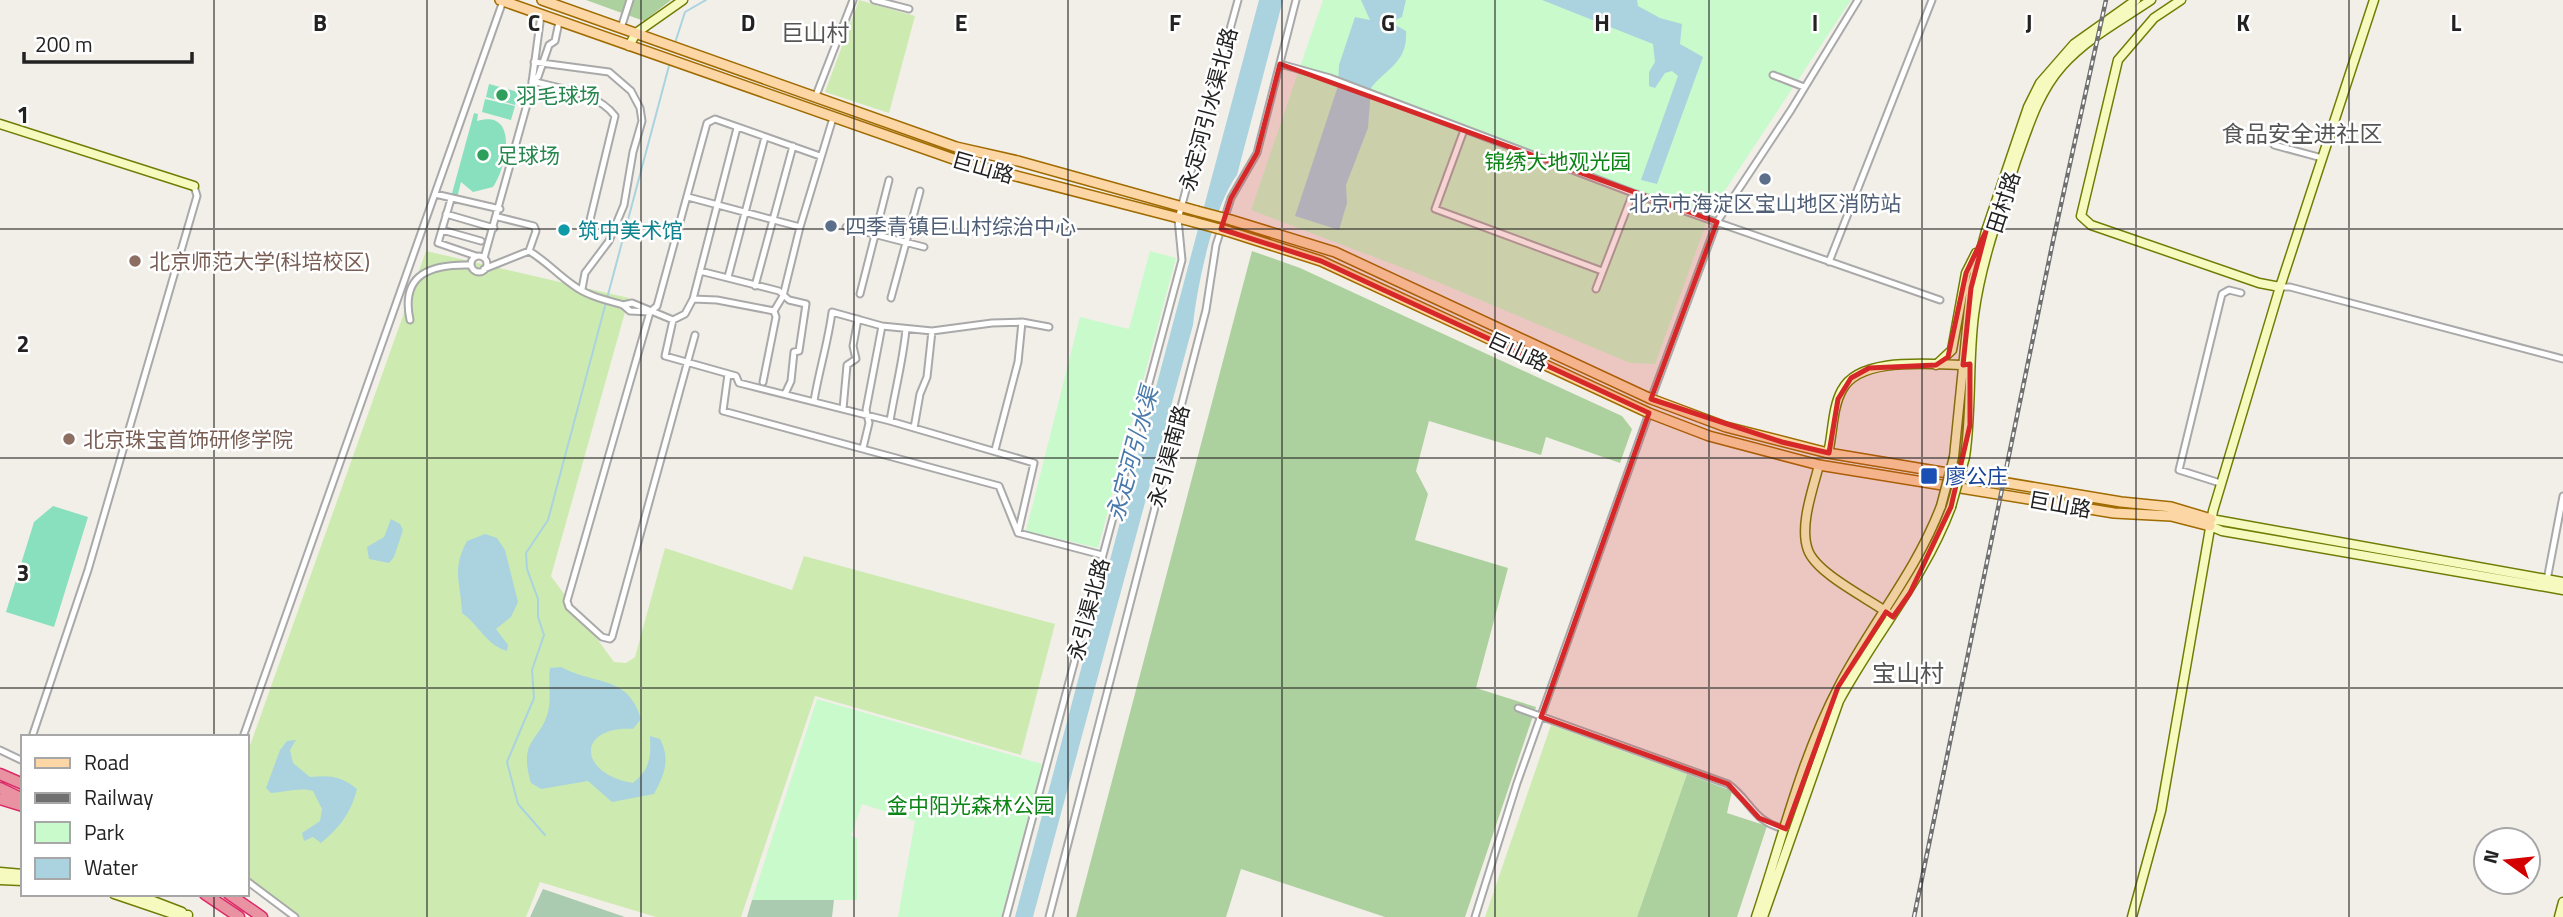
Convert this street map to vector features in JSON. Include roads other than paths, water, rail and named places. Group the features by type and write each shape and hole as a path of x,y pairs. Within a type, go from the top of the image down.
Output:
{"highway":[{"path":"0,774 21,784"},
{"path":"0,788 21,798"},
{"path":"0,799 21,805"},
{"path":"208,896 239,917"},
{"path":"232,896 262,917"}],"main road":[{"name":"巨山路","path":"542,0 569,5 621,28 814,99 956,147 1181,206 1335,252 1651,399 1726,426 1828,453 2121,502 2171,507 2211,522 2222,530 2563,590"},
{"path":"629,46 636,33 683,0"},
{"name":"田村路","path":"1889,615 1926,565 1951,507 1965,457 1970,425 1967,365 1971,288 1986,231 2028,107 2040,83 2074,44 2136,0"},
{"name":"田村路","path":"1889,615 1941,506 1954,457 1974,314 1985,260 2033,113 2060,68 2079,50 2151,0"},
{"path":"2181,0 2154,18 2118,60 2081,216 2091,225 2259,283 2280,287"},
{"path":"2132,917 2161,811 2220,483 2280,287 2374,0"},
{"name":"巨山路","path":"501,1 962,162 1227,231 1321,261 1649,413 1709,436 1819,465 2114,513 2171,516 2211,522 2563,582"},
{"path":"0,124 194,186"},
{"path":"1936,365 1952,350 1966,273 1986,231"},
{"path":"1828,453 1838,399 1851,378 1869,368 1967,365"},
{"path":"1819,465 1806,531 1808,551 1816,564 1889,615"},
{"path":"1756,917 1812,750 1838,687 1889,615"},
{"path":"1763,917 1835,710 1889,615"},
{"path":"0,872 21,874"},
{"path":"0,880 21,881"},
{"path":"120,896 173,914 189,916"},
{"path":"140,896 189,916"},
{"path":"2559,917 2563,902"}],"street":[{"path":"621,28 630,0"},
{"path":"814,99 853,0"},
{"path":"874,0 909,9"},
{"name":"永定河引水渠北路","path":"1178,219 1238,0"},
{"name":"永引渠南路","path":"1049,917 1206,310 1216,246 1231,198 1257,153 1296,0"},
{"path":"1651,399 1717,222 1858,0"},
{"path":"1829,262 1932,0"},
{"path":"244,735 501,1"},
{"path":"484,270 484,258 498,217 531,81 541,15"},
{"path":"531,81 538,77 549,45 555,41 559,22"},
{"path":"536,42 549,45"},
{"path":"534,62 609,72 637,100 642,121 633,152 624,205 609,241 585,273 582,289"},
{"path":"1280,64 1330,78 1633,193 1940,300"},
{"path":"1773,75 1804,87"},
{"path":"531,81 596,99 607,106 615,117 589,224"},
{"path":"763,383 776,317 774,311 783,296 800,227 833,118"},
{"path":"695,335 612,637 602,637 569,607 568,601 650,312 657,306 707,122 715,119 820,156"},
{"path":"529,251 596,298 623,305 632,303 673,320 685,314 693,299 737,128"},
{"path":"1464,130 1435,209 1602,271"},
{"path":"728,277 765,136"},
{"path":"2274,145 2322,158"},
{"path":"755,286 793,146"},
{"path":"860,294 889,180"},
{"path":"33,735 92,556 197,196 194,186"},
{"path":"891,298 920,191"},
{"path":"1596,289 1633,193"},
{"path":"435,194 500,209"},
{"path":"688,197 800,227"},
{"path":"451,199 438,243 484,258"},
{"path":"446,214 494,228"},
{"path":"410,320 406,301 414,284 424,273 440,264 471,265 477,271 484,270 529,251 536,231 534,226 498,217"},
{"name":"永引渠北路","path":"1006,917 1182,260 1178,219"},
{"path":"846,227 924,247"},
{"path":"442,230 481,241"},
{"path":"471,265 476,256"},
{"path":"700,271 779,291 783,296 806,304 799,351 794,352 791,381 785,394"},
{"path":"2280,287 2290,287 2563,359"},
{"path":"2220,483 2179,470 2222,294 2229,290 2241,293"},
{"path":"693,299 718,300 774,311"},
{"path":"814,401 819,368 827,350 832,312 882,326 932,331 1022,322 1049,327"},
{"path":"843,409 847,365 856,359 853,346 858,319"},
{"path":"673,320 665,356 736,376 739,383 890,421 1034,463 1018,533"},
{"path":"995,450 1018,362 1022,322"},
{"path":"863,448 869,423 869,388 877,365 882,326"},
{"path":"890,421 895,387 902,369 906,329"},
{"path":"914,428 920,394 927,377 932,331"},
{"path":"728,374 723,411 999,486 1018,533"},
{"path":"1475,917 1541,717 1649,413"},
{"path":"2547,580 2554,530 2563,496"},
{"path":"1018,533 1102,555"},
{"path":"1518,708 1728,784 1741,793 1759,818 1786,829"},
{"path":"0,750 21,760"},
{"path":"248,882 295,917"}],"water":[{"path":"1259,0 1283,0 1237,175 1221,206 1208,247 1193,325 1033,917 1015,917"},
{"path":"1361,0 1406,0 1402,17 1390,22 1406,31 1406,42 1395,64 1371,88 1368,128 1346,185 1347,203 1339,230 1295,216 1338,86 1339,65 1355,17 1370,20"},
{"path":"1542,0 1637,0 1638,6 1660,18 1682,24 1680,44 1703,57 1657,184 1641,180 1678,76 1672,71 1665,73 1655,88 1649,86 1649,72 1655,62 1653,44"},
{"path":"391,519 400,524 403,530 394,557 389,563 369,559 367,547 384,537"},
{"path":"485,534 497,538 505,550 518,602 511,617 496,629 508,645 507,651 493,644 462,613 459,560 467,541"},
{"path":"561,667 609,683 628,695 641,719 633,729 614,730 601,735 593,742 591,752 594,761 602,770 615,778 633,783 643,773 648,762 650,736 660,739 666,761 654,794 612,802 588,781 541,789 531,783 527,756 529,748 542,727 549,707 550,668"},
{"path":"296,740 290,750 293,763 310,777 335,777 357,789 344,819 321,843 313,837 304,841 302,833 320,821 322,809 313,791 271,793 266,788 280,750 287,741"}],"waterway":[{"path":"675,43 685,12 706,0"},
{"path":"545,835 518,804 507,762 534,698 532,670 544,635 538,617 538,599 527,569 526,553 548,520 670,62"}],"railway":[{"path":"1914,917 2053,241 2106,0"}],"place":[{"name":"羽毛球场","path":"502,95"},
{"name":"足球场","path":"483,155"},
{"name":"北京市海淀区宝山地区消防站","path":"1765,179"},
{"name":"四季青镇巨山村综治中心","path":"831,226"},
{"name":"筑中美术馆","path":"564,230"},
{"name":"北京师范大学(科培校区)","path":"135,261"},
{"name":"北京珠宝首饰研修学院","path":"69,439"},
{"name":"廖公庄","path":"1929,476"}],"district":[{"name":"巨山村","path":"815,32"},
{"name":"食品安全进社区","path":"2302,133"},
{"name":"宝山村","path":"1908,673"}],"park label":[{"name":"锦绣大地观光园","path":"1558,161"},
{"name":"金中阳光森林公园","path":"971,805"}],"water label":[{"name":"永定河引水渠","path":"1132,454"}]}
